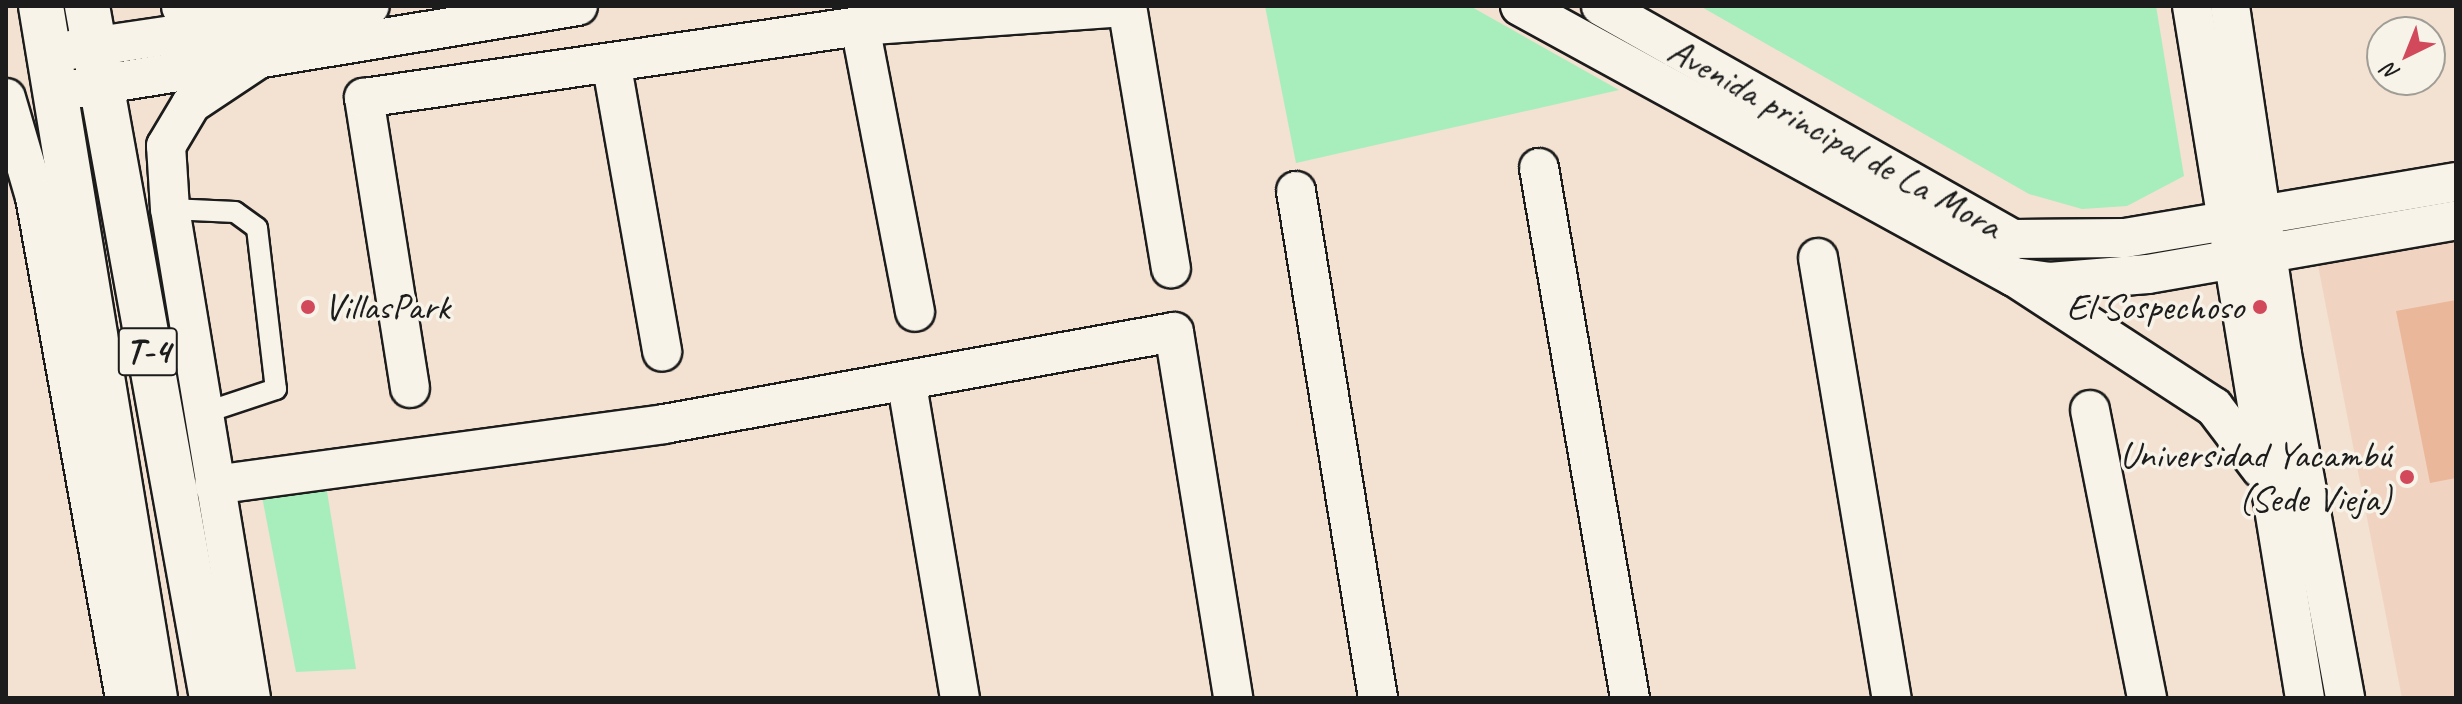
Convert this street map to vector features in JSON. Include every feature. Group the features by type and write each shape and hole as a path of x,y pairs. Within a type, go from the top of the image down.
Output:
{"highway":[{"name":"T-4","path":"41,6 52,72 39,197 155,698"},
{"path":"184,6 256,41"},
{"name":"T-4","path":"94,47 212,698"}],"street":[{"path":"251,698 170,209 166,146 191,104 256,41 370,6"},
{"path":"52,72 94,47 256,41 578,6"},
{"path":"410,388 364,98 612,67 860,26 1127,6 1171,268"},
{"name":"Avenida principal de La Mora","path":"1520,6 2014,277 2049,282 2230,262 2456,220"},
{"name":"Avenida principal de La Mora","path":"1601,6 2013,239 2066,243 2225,224 2456,182"},
{"path":"2192,6 2264,472 2305,698"},
{"path":"2230,6 2345,698"},
{"path":"860,26 915,312"},
{"path":"612,67 662,352"},
{"path":"6,98 39,197 125,698"},
{"path":"1539,168 1630,698"},
{"path":"1296,191 1378,698"},
{"path":"1818,258 1892,698"},
{"path":"2014,277 2214,407 2264,472"},
{"path":"214,485 907,385 1174,332 1233,698"},
{"path":"907,385 960,698"},
{"path":"2090,410 2147,698"}],"lane":[{"path":"170,209 235,212 257,228 276,389 204,413"}],"shaded area":[{"name":"Universidad Yacambú (Sede Vieja)","path":"2456,230 2456,698 2402,698 2316,255"}],"green space":[{"path":"1265,6 1470,6 1619,90 1296,163"},
{"path":"1700,6 2156,6 2184,176 2127,206 2082,209 2029,194"},
{"path":"324,473 356,669 296,672 258,476"}],"building":[{"path":"2456,300 2456,478 2430,483 2396,311"}],"place":[{"name":"VillasPark","path":"308,307"},
{"name":"El Sospechoso","path":"2260,307"},
{"name":"Universidad Yacambú (Sede Vieja)","path":"2407,477"}]}
